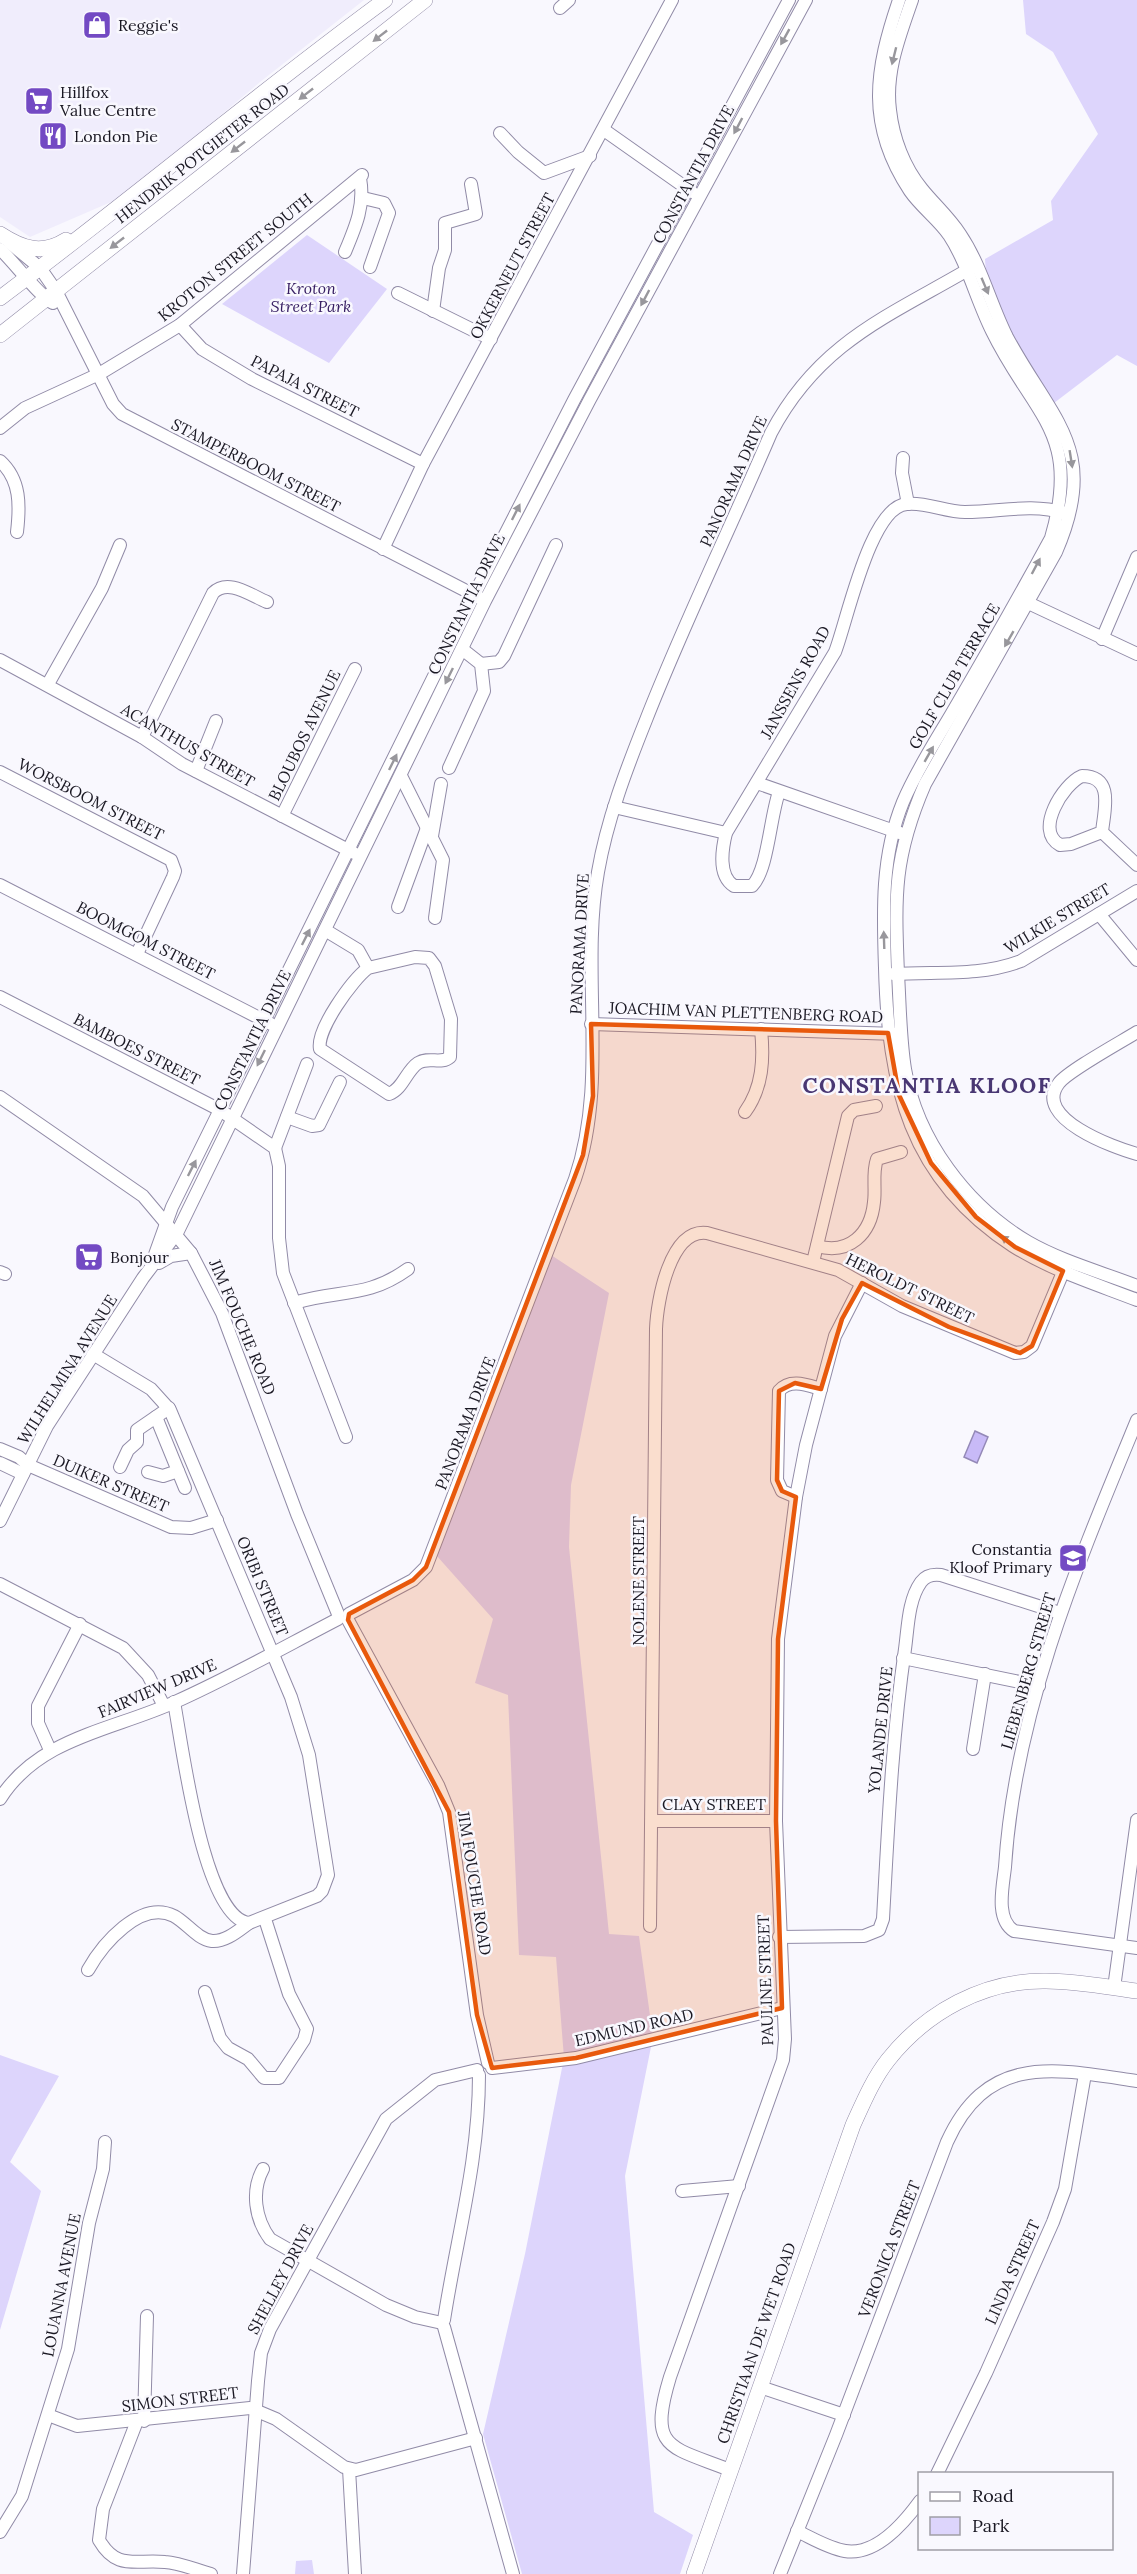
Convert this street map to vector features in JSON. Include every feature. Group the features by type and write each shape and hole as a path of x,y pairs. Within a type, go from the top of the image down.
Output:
{"main road":[{"name":"HENDRIK POTGIETER ROAD","path":"0,298 130,200 258,94 385,0"},
{"name":"HENDRIK POTGIETER ROAD","path":"0,335 425,0"},
{"path":"0,234 26,248 48,248 130,200"},
{"name":"CHRISTIAAN DE WET ROAD","path":"694,2574 853,2124 878,2076 900,2046 938,2013 956,2002 985,1990 1019,1982 1115,1983 1137,1981"},
{"name":"CHRISTIAAN DE WET ROAD","path":"1115,1983 1137,1991"}],"street":[{"name":"OKKERNEUT STREET","path":"383,549 423,465 672,0"},
{"name":"CONSTANTIA DRIVE","path":"166,1221 264,1020 479,598 574,400 789,0"},
{"name":"CONSTANTIA DRIVE","path":"177,1233 462,649 479,598 595,391 806,0"},
{"name":"GOLF CLUB TERRACE","path":"899,0 880,65 878,89 881,123 899,173 912,193 948,233 971,268"},
{"name":"GOLF CLUB TERRACE","path":"912,0 892,62 890,100 895,135 913,177 958,231 1009,363 1051,429 1061,462 1064,513 1056,552 912,782 894,830 884,887 885,975 894,1034 899,1095 911,1126 931,1163 976,1217 1015,1246 1066,1265 1137,1286"},
{"path":"604,130 687,189 701,196"},
{"path":"500,133 518,152 544,173 590,156"},
{"name":"KROTON STREET SOUTH","path":"0,428 25,408 99,374 180,325 361,177 365,198"},
{"path":"434,310 439,268 445,250 445,223 481,214 471,184"},
{"path":"365,198 379,194 396,204"},
{"path":"345,252 365,198"},
{"path":"365,198 384,203 389,213 370,267"},
{"path":"0,234 34,273"},
{"path":"0,249 34,273"},
{"name":"PANORAMA DRIVE","path":"343,1617 413,1580 422,1573 430,1558 583,1155 593,1096 591,1024 594,904 598,872 614,807 664,672 771,433 794,394 825,362 862,330 971,268"},
{"name":"STAMPERBOOM STREET","path":"34,273 62,307 113,404 122,414 479,598"},
{"path":"398,293 491,339"},
{"name":"PAPAJA STREET","path":"180,325 202,349 252,379 423,465"},
{"path":"903,458 902,473 908,504 958,512 1014,507 1064,513"},
{"path":"0,461 16,482 17,532"},
{"name":"JANSSENS ROAD","path":"726,833 835,652 846,623 866,552 880,525 893,510 908,504"},
{"path":"48,684 102,588 120,545"},
{"path":"462,649 481,664 499,662 504,656 556,546"},
{"path":"1102,639 1137,557"},
{"path":"142,737 213,593 219,588 231,586 267,602"},
{"path":"1024,601 1137,654"},
{"name":"GOLF CLUB TERRACE","path":"894,1034 898,974 896,882 906,835 925,784 1024,601"},
{"name":"ACANTHUS STREET","path":"0,660 142,737 196,771 361,857"},
{"path":"449,768 484,691 481,664"},
{"name":"BLOUBOS AVENUE","path":"282,816 354,669"},
{"path":"196,771 216,721"},
{"name":"WORSBOOM STREET","path":"0,772 171,860 175,871 173,877 138,954"},
{"path":"400,776 444,864 435,918"},
{"path":"1082,776 1095,778 1106,792 1102,832 1071,844 1060,845 1054,841 1048,830 1054,812 1075,779 1082,776"},
{"path":"757,783 906,835"},
{"path":"398,907 429,832 441,784"},
{"path":"614,807 726,833 723,859 725,877 734,886 752,886 761,874 770,821 779,792"},
{"path":"1102,832 1137,866"},
{"name":"BOOMGOM STREET","path":"0,885 277,1027"},
{"name":"WILKIE STREET","path":"885,975 958,973 1003,968 1021,961 1137,891"},
{"path":"1099,914 1137,960"},
{"path":"325,930 358,950 368,968"},
{"path":"415,957 429,958 435,966 449,1006 450,1057 444,1061 428,1060 418,1063 392,1093 385,1093 325,1054 319,1043 350,985 368,968 415,957"},
{"name":"BAMBOES STREET","path":"0,997 220,1110 275,1148"},
{"name":"JOACHIM VAN PLETTENBERG ROAD","path":"591,1024 894,1034"},
{"path":"745,1112 753,1100 760,1078 763,1053 761,1029"},
{"path":"1137,1032 1060,1080 1054,1097 1060,1113 1073,1126 1100,1141 1137,1154"},
{"path":"307,1064 275,1148 279,1166 279,1238 283,1273 346,1437"},
{"path":"287,1117 312,1126 319,1125 340,1082"},
{"name":"JIM FOUCHE ROAD","path":"0,1097 143,1196 177,1233 191,1253 222,1313 324,1581 438,1785 449,1812 484,2070 477,2175 445,2323 513,2574"},
{"path":"813,1262 848,1116 854,1110 876,1106"},
{"path":"817,1246 832,1251 841,1249 858,1238 867,1227 874,1204 875,1166 878,1159 901,1152"},
{"name":"WILHELMINA AVENUE","path":"148,1271 166,1221"},
{"name":"WILHELMINA AVENUE","path":"0,1521 47,1426 148,1271 177,1233"},
{"name":"HEROLDT STREET","path":"682,1242 693,1233 707,1233 838,1270 902,1306 1010,1352 1020,1353 1032,1346 1066,1265"},
{"name":"NOLENE STREET","path":"650,1926 656,1329 662,1285 682,1242"},
{"path":"148,1271 166,1258 191,1253"},
{"name":"GOLF CLUB TERRACE","path":"1066,1265 1137,1300"},
{"path":"294,1303 319,1295 363,1292 388,1282 408,1269"},
{"name":"PAULINE STREET","path":"730,2470 674,2447 663,2433 659,2415 670,2377 780,2069 784,2050 776,1821 778,1639 796,1497 821,1389 842,1318 862,1282"},
{"name":"ORIBI STREET","path":"93,1354 151,1389 169,1408 291,1697 309,1755 328,1875 322,1892 317,1896 265,1919"},
{"path":"796,1497 782,1491 777,1480 779,1391 788,1384 795,1383 821,1389"},
{"path":"120,1467 128,1450 137,1442 137,1430 169,1408"},
{"path":"156,1417 185,1488"},
{"name":"LIEBENBERG STREET","path":"1119,1946 1022,1933 1010,1928 1004,1918 1002,1897 1007,1826 1018,1764 1060,1612 1136,1427"},
{"path":"0,1449 19,1457 26,1470"},
{"path":"0,1463 26,1470"},
{"name":"DUIKER STREET","path":"26,1470 171,1527 190,1528 217,1520"},
{"path":"148,1472 163,1476 178,1471"},
{"name":"YOLANDE DRIVE","path":"779,1937 864,1936 879,1929 883,1919 892,1748 903,1658 916,1592 921,1582 932,1574 1060,1612"},
{"path":"0,1584 123,1648 148,1675 169,1704 198,1832 227,1909 241,1922 249,1923"},
{"name":"FAIRVIEW DRIVE","path":"0,1799 22,1771 50,1750 169,1704 343,1617"},
{"path":"50,1750 38,1723 38,1706 80,1624"},
{"path":"903,1658 1039,1686"},
{"path":"972,1749 985,1674"},
{"name":"CLAY STREET","path":"652,1821 776,1821"},
{"path":"1115,1983 1137,1824"},
{"path":"88,1970 109,1939 144,1916 164,1912 174,1916 204,1939 212,1941 226,1938 249,1923 265,1919 289,1994 307,2030 304,2040 279,2078 264,2078 248,2059 224,2044 204,1992"},
{"path":"1119,1946 1137,1948"},
{"name":"EDMUND ROAD","path":"484,2070 576,2058 782,2008"},
{"name":"SHELLEY DRIVE","path":"243,2574 256,2410 264,2343 386,2119 435,2080 484,2070"},
{"name":"VERONICA STREET","path":"780,2574 844,2415 947,2142 966,2107 989,2087 1014,2076 1036,2071 1085,2074 1137,2081"},
{"name":"LINDA STREET","path":"938,2472 986,2373 1053,2222 1065,2189 1085,2074"},
{"name":"LOUANNA AVENUE","path":"0,2532 22,2496 68,2349 89,2223 103,2169 105,2142"},
{"path":"263,2169 256,2190 263,2229 270,2239 402,2312 445,2323"},
{"path":"682,2191 739,2186"},
{"path":"147,2316 141,2421 103,2509 99,2540 111,2556 120,2561 171,2563 211,2574"},
{"path":"760,2387 844,2415"},
{"name":"SIMON STREET","path":"48,2415 77,2426 141,2421 244,2407 276,2419 350,2469"},
{"path":"355,2574 350,2469 362,2470 476,2438"},
{"path":"797,2531 831,2547 855,2551 875,2543 899,2527 918,2503"}],"highlighted area":[{"path":"591,1024 888,1033 899,1095 931,1163 976,1217 1015,1247 1063,1271 1032,1346 1020,1353 949,1327 862,1283 842,1319 821,1389 795,1383 779,1391 777,1480 782,1491 796,1497 778,1639 776,1821 782,2008 576,2058 492,2068 477,2015 449,1812 348,1620 349,1614 413,1580 426,1567 583,1155 593,1096"}],"shaded area":[{"path":"0,0 364,0 260,82 125,196 30,237 0,217"},
{"path":"975,1431 988,1437 977,1463 964,1457"}],"green space":[{"path":"1023,0 1137,0 1137,366 1117,355 1054,403 1001,313 987,276 985,259 1053,220 1051,201 1098,134 1053,52 1026,34"},
{"name":"Kroton Street Park","path":"307,235 387,289 329,363 222,304"},
{"path":"548,1253 609,1293 571,1485 569,1547 609,1934 639,1936 653,2037 625,2176 654,2512 693,2535 680,2574 522,2574 483,2434 525,2254 564,2058 556,1957 519,1955 508,1695 475,1683 493,1619 436,1555"},
{"path":"0,2055 59,2076 10,2162 41,2191 0,2330"},
{"path":"312,2560 314,2574 295,2574 296,2561"}],"place":[{"name":"Reggie's","path":"97,25"},
{"name":"Hillfox Value Centre","path":"39,101"},
{"name":"London Pie","path":"53,136"},
{"name":"Bonjour","path":"89,1257"},
{"name":"Constantia Kloof Primary","path":"1073,1558"}],"district":[{"name":"CONSTANTIA KLOOF","path":"927,1085"}]}
